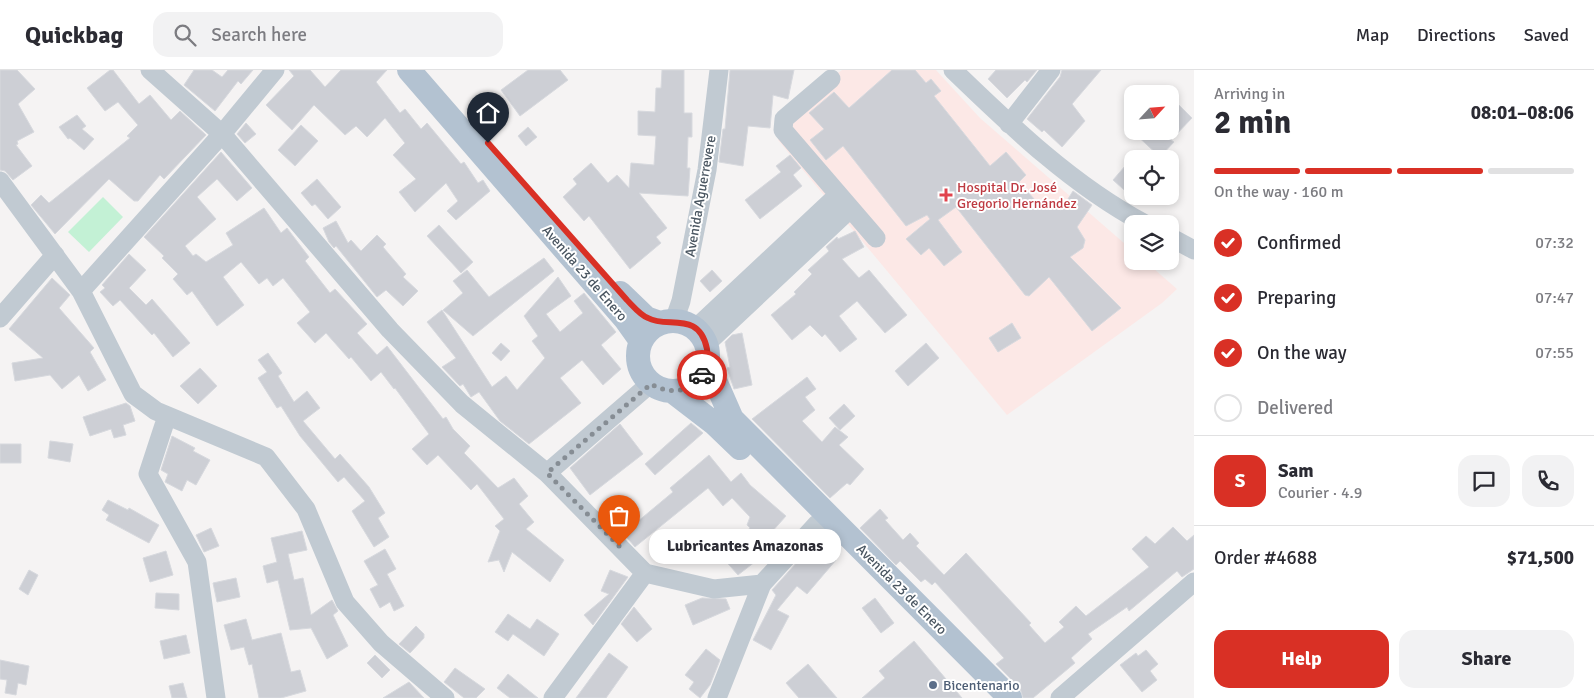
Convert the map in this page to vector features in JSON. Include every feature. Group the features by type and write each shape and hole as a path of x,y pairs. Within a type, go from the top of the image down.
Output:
{"main road":[{"name":"Avenida 23 de Enero","path":"409,70 626,320 641,341 638,352 638,364 643,375 715,424 817,524 988,698"},
{"name":"Avenida 23 de Enero","path":"422,70 627,300 646,318 688,336 732,419 1010,698"},
{"path":"641,341 652,328 688,336 704,372 691,386 662,387"}],"street":[{"path":"150,70 222,134 390,330 462,404 547,473 645,573 714,589 762,584"},
{"path":"81,291 222,134 275,70"},
{"name":"Avenida Aguerrevere","path":"688,336 681,301 707,170 719,70"},
{"path":"953,70 1030,144 1128,215"},
{"path":"1010,124 1052,70"},
{"path":"831,79 784,119 783,130 876,238"},
{"path":"0,181 81,291 133,394 156,411 266,457 306,509 345,602 381,643 445,698"},
{"path":"688,336 844,202"},
{"path":"1179,242 1194,250"},
{"path":"0,318 55,256"},
{"path":"547,473 662,387"},
{"path":"167,416 148,474 197,562 216,698"},
{"path":"717,698 762,584 817,524"},
{"path":"553,698 645,573"},
{"path":"1060,698 1194,582"}],"shaded area":[{"name":"Hospital Dr. José Gregorio Hernández","path":"842,70 936,70 980,118 1124,243 1124,270 1155,270 1177,289 1162,303 1007,415 778,140 781,114"}],"green space":[{"path":"103,197 123,217 89,252 68,232"}],"building":[{"path":"0,70 17,70 35,89 18,104 34,132 17,141 18,144 16,145 32,166 13,180 5,171 0,170"},
{"path":"110,70 113,70 139,104 150,95 171,120 180,111 206,135 164,179 160,175 138,201 134,201 109,179 55,234 31,205 41,195 49,203 130,138 127,136 138,125 118,102 105,111 87,88"},
{"path":"194,70 212,70 222,77 228,70 253,70 241,84 238,81 215,111 184,85"},
{"path":"289,70 310,70 325,87 341,70 387,70 376,82 400,113 405,109 421,129 427,123 461,164 464,162 478,183 483,180 490,191 456,220 447,211 458,201 446,183 415,212 399,192 416,179 393,155 405,143 385,118 367,137 356,126 345,135 314,105 292,130 266,105 294,76"},
{"path":"528,70 560,70 568,80 520,116 501,90"},
{"path":"662,70 684,70 684,113 692,113 692,137 688,137 687,168 690,168 688,196 639,193 667,228 656,237 661,243 630,269 589,216 584,221 563,197 577,184 573,179 591,163 608,183 617,175 629,188 631,163 654,165 656,136 638,135 638,111 655,112 656,88 661,88"},
{"path":"730,70 794,70 788,99 773,95 770,128 748,126 743,166 719,162 723,129 725,129"},
{"path":"892,70 915,70 926,83 931,79 941,91 934,96 990,166 1006,152 1026,175 1019,182 1043,209 1050,207 1061,210 1073,191 1092,205 1077,227 1085,240 1083,248 1070,257 1121,308 1092,331 1049,277 1029,296 1025,295 956,207 938,220 962,252 944,266 929,248 921,255 906,239 930,219 927,215 906,226 843,146 826,160 810,140 824,129 809,113 834,92 849,108"},
{"path":"996,70 1037,70 1027,82 1025,80 1007,98 988,79"},
{"path":"1062,70 1101,70 1072,104 1085,121 1062,147 1044,130 1042,132 1027,119 1060,77"},
{"path":"1179,105 1192,118 1179,132"},
{"path":"77,115 86,126 82,129 94,139 84,150 70,138 68,139 59,127"},
{"path":"246,123 256,134 245,143 237,134"},
{"path":"301,125 318,141 295,166 278,150"},
{"path":"528,127 537,137 526,146 518,136"},
{"path":"1142,140 1171,140 1174,142 1167,150 1152,150"},
{"path":"221,152 252,188 237,201 217,179 197,197 216,219 185,246 193,256 196,254 206,262 233,245 226,233 264,208 281,233 287,228 309,257 305,261 330,293 335,289 367,324 357,333 377,355 387,346 443,419 446,417 453,429 470,446 464,453 498,488 514,478 528,496 519,504 534,522 526,529 564,560 550,582 512,552 504,572 499,560 488,562 500,531 495,526 504,519 477,484 471,490 438,455 427,465 412,449 429,434 395,388 381,372 371,381 351,357 349,359 326,333 315,343 297,323 310,312 283,278 273,286 267,278 259,284 241,262 223,277 244,305 217,326 192,291 187,295 173,279 178,274 162,258 164,256 144,237"},
{"path":"790,155 801,168 793,175 802,186 760,219 745,200 781,172 776,166"},
{"path":"1124,167 1124,190 1113,180"},
{"path":"317,179 341,207 328,219 315,204 312,206 301,193"},
{"path":"336,221 348,243 351,240 361,251 377,235 386,244 383,247 406,274 403,277 418,291 403,306 386,290 377,297 336,246 334,248 329,242 323,228"},
{"path":"439,225 473,262 461,273 427,236"},
{"path":"855,231 864,247 842,259 859,278 869,270 907,315 885,333 857,301 839,316 857,339 840,352 825,334 822,337 810,325 792,340 771,315 796,294 794,292 812,274 808,270 829,251 826,247 837,237 838,239"},
{"path":"129,254 146,270 129,288 146,305 152,299 190,343 173,357 154,333 152,335 120,300 113,306 100,292 105,288 102,285"},
{"path":"544,258 554,271 473,336 443,310 463,293 453,281 467,270 489,297"},
{"path":"712,270 722,281 710,292 700,281"},
{"path":"558,277 571,296 546,314 560,332 583,313 574,301 584,293 616,332 601,345 621,369 603,385 582,360 560,378 581,403 529,444 500,421 479,392 471,397 463,384 460,386 442,367 456,358 427,322 442,310 492,387 506,376 517,390 545,358 532,341 538,336 524,316"},
{"path":"52,278 70,295 59,308 94,348 90,352 106,380 88,391 79,375 62,389 50,375 15,381 12,363 43,358 9,329"},
{"path":"1012,323 1021,338 998,352 989,338"},
{"path":"742,333 752,385 734,389 727,368 730,367 725,342 732,335"},
{"path":"501,343 510,351 501,361 492,353"},
{"path":"926,343 939,358 908,386 895,371"},
{"path":"268,353 282,373 278,376 294,402 307,391 320,408 303,421 335,459 340,454 369,487 385,513 378,518 389,537 374,547 352,511 365,501 344,477 338,482 300,436 281,406 277,408 258,378 267,372 258,360"},
{"path":"200,368 217,386 198,404 180,386"},
{"path":"807,377 816,389 805,397 815,410 802,421 822,442 835,427 848,437 839,445 864,469 850,485 847,483 830,498 752,419"},
{"path":"126,403 130,406 135,421 123,425 126,435 114,438 111,429 90,436 83,417"},
{"path":"844,404 855,416 840,430 829,418"},
{"path":"691,423 703,433 655,475 645,464"},
{"path":"620,424 643,454 590,495 570,468"},
{"path":"172,436 195,448 193,451 210,460 196,485 187,480 182,491 165,482 168,474 161,470"},
{"path":"50,441 73,444 70,462 48,458"},
{"path":"0,444 21,444 21,463 0,463"},
{"path":"709,455 731,482 741,473 750,485 786,516 762,543 769,551 738,575 722,557 734,547 732,544 750,528 747,525 750,517 732,498 723,506 708,488 635,547 609,517 624,505 637,522 673,492 670,488"},
{"path":"108,500 128,510 129,508 159,525 149,543 106,520 109,515 102,510"},
{"path":"880,509 888,518 885,520 903,540 910,533 919,543 916,546 944,575 966,553 1031,623 1029,625 1045,643 1064,627 1059,622 1076,606 1086,616 1149,567 1132,549 1146,536 1155,544 1173,527 1187,541 1194,535 1194,569 1182,577 1177,571 1129,611 1127,607 1088,634 1092,639 1071,658 1075,663 1033,698 1023,698 1020,688 996,664 1004,658 935,582 932,585 925,579 921,582 900,561 896,565 860,528"},
{"path":"211,528 219,546 204,552 196,535"},
{"path":"302,531 307,550 288,554 294,580 303,578 311,615 332,600 338,611 333,615 348,646 327,659 311,628 290,630 278,580 267,583 263,566 277,562 271,538"},
{"path":"815,542 836,560 807,594 797,586 777,610 789,616 771,650 753,640 776,595 772,590"},
{"path":"385,549 396,569 387,574 404,606 394,611 390,602 380,608 370,589 378,585 364,561"},
{"path":"166,551 173,575 150,582 143,558"},
{"path":"29,570 38,575 28,595 19,589"},
{"path":"610,570 628,577 593,625 584,615 609,594 601,591"},
{"path":"236,578 240,597 217,602 213,583"},
{"path":"156,593 179,594 179,610 155,608"},
{"path":"702,598 726,599 730,609 693,625 685,605"},
{"path":"875,598 894,623 881,633 862,608"},
{"path":"634,607 652,629 637,642 621,624"},
{"path":"508,614 530,629 537,619 559,634 544,656 513,634 508,641 495,632"},
{"path":"246,619 252,640 281,633 291,672 300,670 306,691 281,698 259,698 252,664 249,665 244,647 231,650 224,625"},
{"path":"416,626 424,634 424,638 410,653 399,644"},
{"path":"186,635 190,653 164,659 160,641"},
{"path":"914,641 962,698 862,698 885,678 879,671"},
{"path":"706,649 720,660 710,685 700,698 689,689 694,682 685,675"},
{"path":"1146,650 1158,664 1150,671 1157,680 1142,692 1120,665 1136,653 1138,656"},
{"path":"609,653 628,667 606,698 576,698"},
{"path":"375,655 390,670 382,678 367,663"},
{"path":"0,660 29,666 26,685 18,683 16,695 5,693 7,680 0,679"},
{"path":"808,664 837,698 799,698 786,683"},
{"path":"455,668 485,689 476,698 464,698 444,682"},
{"path":"508,674 538,698 510,698 497,688"},
{"path":"409,682 424,698 383,698"},
{"path":"183,683 187,698 172,698 169,686"}],"way so far":[{"path":"619,546 547,473 651,384 661,389 682,390 691,386 702,375"}],"place":[{"name":"Hospital Dr. José Gregorio Hernández","path":"946,195"},
{"name":"Lubricantes Amazonas","path":"619,546"},
{"name":"Bicentenario","path":"933,685"}],"route":[{"path":"488,143 627,300 646,318 660,323 669,321 681,322 695,329 706,344 708,353 702,375"}]}
